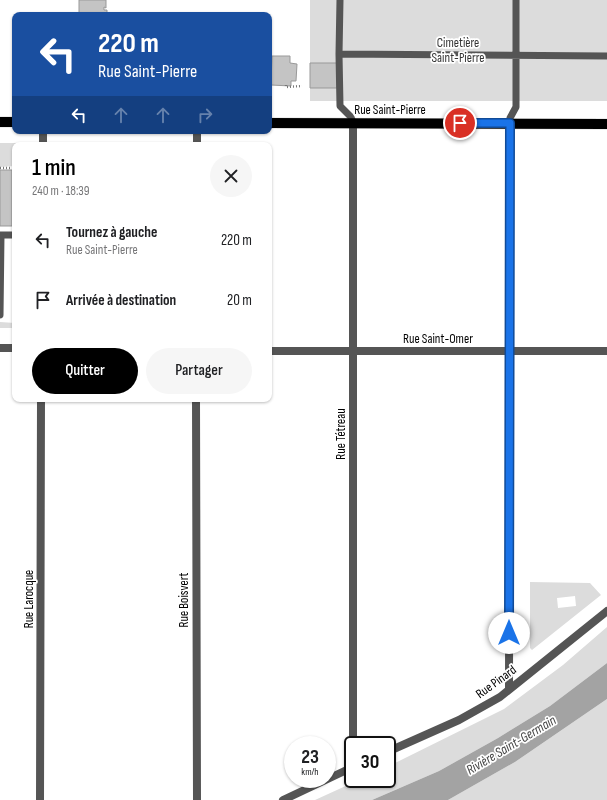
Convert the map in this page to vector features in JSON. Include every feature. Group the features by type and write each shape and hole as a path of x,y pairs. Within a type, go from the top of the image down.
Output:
{"main road":[{"path":"0,122 12,122"},
{"name":"Rue Saint-Pierre","path":"272,123 607,124"}],"street":[{"name":"Rue Tétreau","path":"353,123 353,736"},
{"path":"509,688 510,123"},
{"path":"0,348 12,348"},
{"name":"Rue Saint-Omer","path":"272,351 607,352"},
{"name":"Rue Larocque","path":"40,800 41,402"},
{"name":"Rue Boisvert","path":"196,402 197,800"},
{"name":"Rue Pinard","path":"396,748 459,720 500,697 509,688 607,611"},
{"path":"283,800 344,771"}],"lane":[{"path":"340,0 340,106 350,117 353,123"},
{"path":"510,123 510,118 516,107 516,0"},
{"path":"339,54 607,56"},
{"path":"0,315 1,235 12,235"}],"path":[{"path":"286,85 286,87 302,86"},
{"path":"0,168 12,168"}],"green space":[{"name":"Cimetière Saint-Pierre","path":"310,0 607,0 607,101 310,101"},
{"path":"0,143 12,143 12,166 0,167"},
{"path":"0,322 12,323 12,328 0,328"},
{"path":"530,582 590,583 601,595 532,650 530,648","holes":["575,596 576,606 558,608 557,598"]},
{"path":"607,627 607,663 550,706 498,738 439,771 372,800 315,800 344,787 344,788 396,788 396,763 504,709 563,665"},
{"path":"607,699 607,800 448,800 515,762"}],"water":[{"name":"Rivière Saint-Germain","path":"607,663 607,699 515,762 448,800 372,800 439,771 498,738 550,706"}],"building":[{"path":"79,0 106,0 106,8 104,7 104,10 107,10 107,12 79,12"},
{"path":"272,56 290,56 290,63 297,64 296,81 291,81 291,86 272,85"},
{"path":"310,63 337,63 337,88 310,88"},
{"path":"0,170 12,170 12,226 0,226"}],"route":[{"path":"460,123 510,123 509,633"}]}
